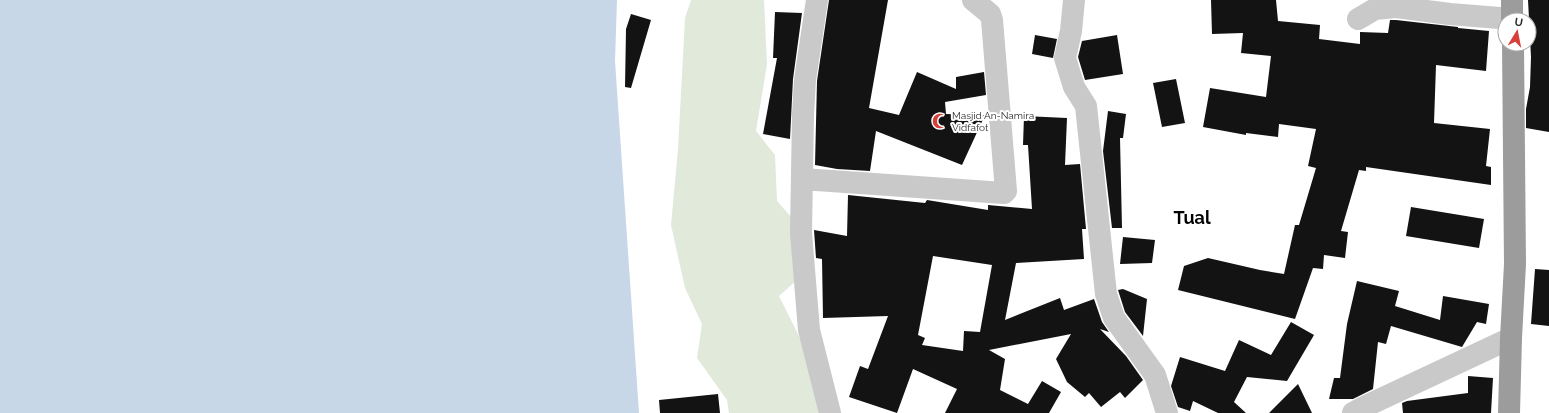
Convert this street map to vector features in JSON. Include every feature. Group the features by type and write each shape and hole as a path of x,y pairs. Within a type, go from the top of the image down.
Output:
{"highway":[{"path":"1509,413 1515,264 1513,52"}],"street":[{"path":"817,0 805,80 801,233 810,330 830,413"},
{"path":"802,178 1004,193 1006,191 992,20 990,14 973,0"},
{"path":"1074,0 1071,31 1065,58 1074,87 1086,106 1106,294 1114,318 1155,375 1167,413"},
{"path":"1358,19 1376,9 1396,7 1450,14 1497,13"},
{"path":"1353,413 1511,338"}],"green space":[{"path":"691,0 764,0 767,64 756,131 775,155 777,201 793,219 797,280 779,296 817,377 827,413 729,413 727,400 697,358 702,324 685,288 671,225 678,149 685,18"}],"water":[{"path":"0,0 617,0 615,61 639,413 0,413"}],"building":[{"path":"829,0 888,0 869,108 899,115 917,72 956,89 956,77 984,72 986,95 945,102 946,114 985,115 962,165 876,131 870,171 837,169 815,165 817,81"},
{"path":"1211,0 1276,0 1278,21 1320,25 1319,39 1360,44 1360,32 1388,33 1390,20 1489,31 1486,71 1436,65 1434,123 1490,129 1486,166 1491,167 1491,185 1366,167 1366,171 1359,170 1341,231 1348,232 1345,258 1324,255 1323,269 1313,268 1295,319 1178,290 1184,266 1208,258 1284,274 1295,225 1299,225 1316,168 1308,166 1316,129 1279,124 1278,137 1246,133 1246,135 1203,127 1210,88 1266,97 1271,56 1241,53 1243,33 1212,34"},
{"path":"1528,0 1549,0 1549,132 1526,128 1526,109 1530,87 1531,52 1537,52 1537,12 1529,12"},
{"path":"775,12 802,13 793,79 790,139 763,134 777,58 773,58"},
{"path":"631,14 651,20 631,88 625,87 626,29"},
{"path":"1035,35 1057,39 1053,58 1032,54"},
{"path":"1117,35 1123,74 1085,80 1078,57 1082,41"},
{"path":"1176,79 1185,123 1162,127 1153,83"},
{"path":"1108,111 1126,114 1123,138 1120,138 1122,228 1112,228 1103,151"},
{"path":"1024,116 1067,118 1065,165 1080,164 1086,229 1082,229 1084,259 1016,263 1005,320 1060,298 1064,310 1094,299 1102,322 1109,332 1100,329 1126,356 1143,380 1125,398 1120,392 1101,407 1089,393 1085,397 1067,382 1056,359 1071,334 989,350 1005,359 1000,390 1028,404 1042,381 1061,392 1049,413 945,413 957,389 913,369 897,413 849,397 860,366 868,369 888,316 823,318 822,259 816,258 814,230 847,236 848,195 925,203 927,200 988,210 988,205 1032,209 1028,145 1023,145","holes":["933,256 992,265 980,332 964,331 963,351 922,345 925,338 918,335"]},
{"path":"1411,207 1484,219 1479,248 1406,236"},
{"path":"1123,237 1155,240 1152,263 1120,264"},
{"path":"1535,269 1549,270 1549,326 1531,324"},
{"path":"1357,281 1399,291 1395,306 1440,320 1443,296 1489,304 1486,324 1477,322 1462,347 1391,326 1386,344 1378,342 1373,389 1353,399 1329,399 1334,378 1340,378 1347,324"},
{"path":"1123,289 1147,299 1143,336 1125,312 1118,290"},
{"path":"1291,322 1314,335 1287,381 1247,377 1234,402 1246,413 1218,413 1193,401 1190,411 1178,407 1171,386 1180,357 1225,371 1239,340 1271,355"},
{"path":"1468,376 1493,378 1491,413 1403,413 1402,403 1407,401 1468,393"},
{"path":"1298,384 1312,413 1269,413"},
{"path":"718,394 720,413 660,413 659,400"}],"place":[{"name":"Masjid An-Namira Vidfafot","path":"940,121"}],"district":[{"name":"Tual","path":"1192,218"}]}
